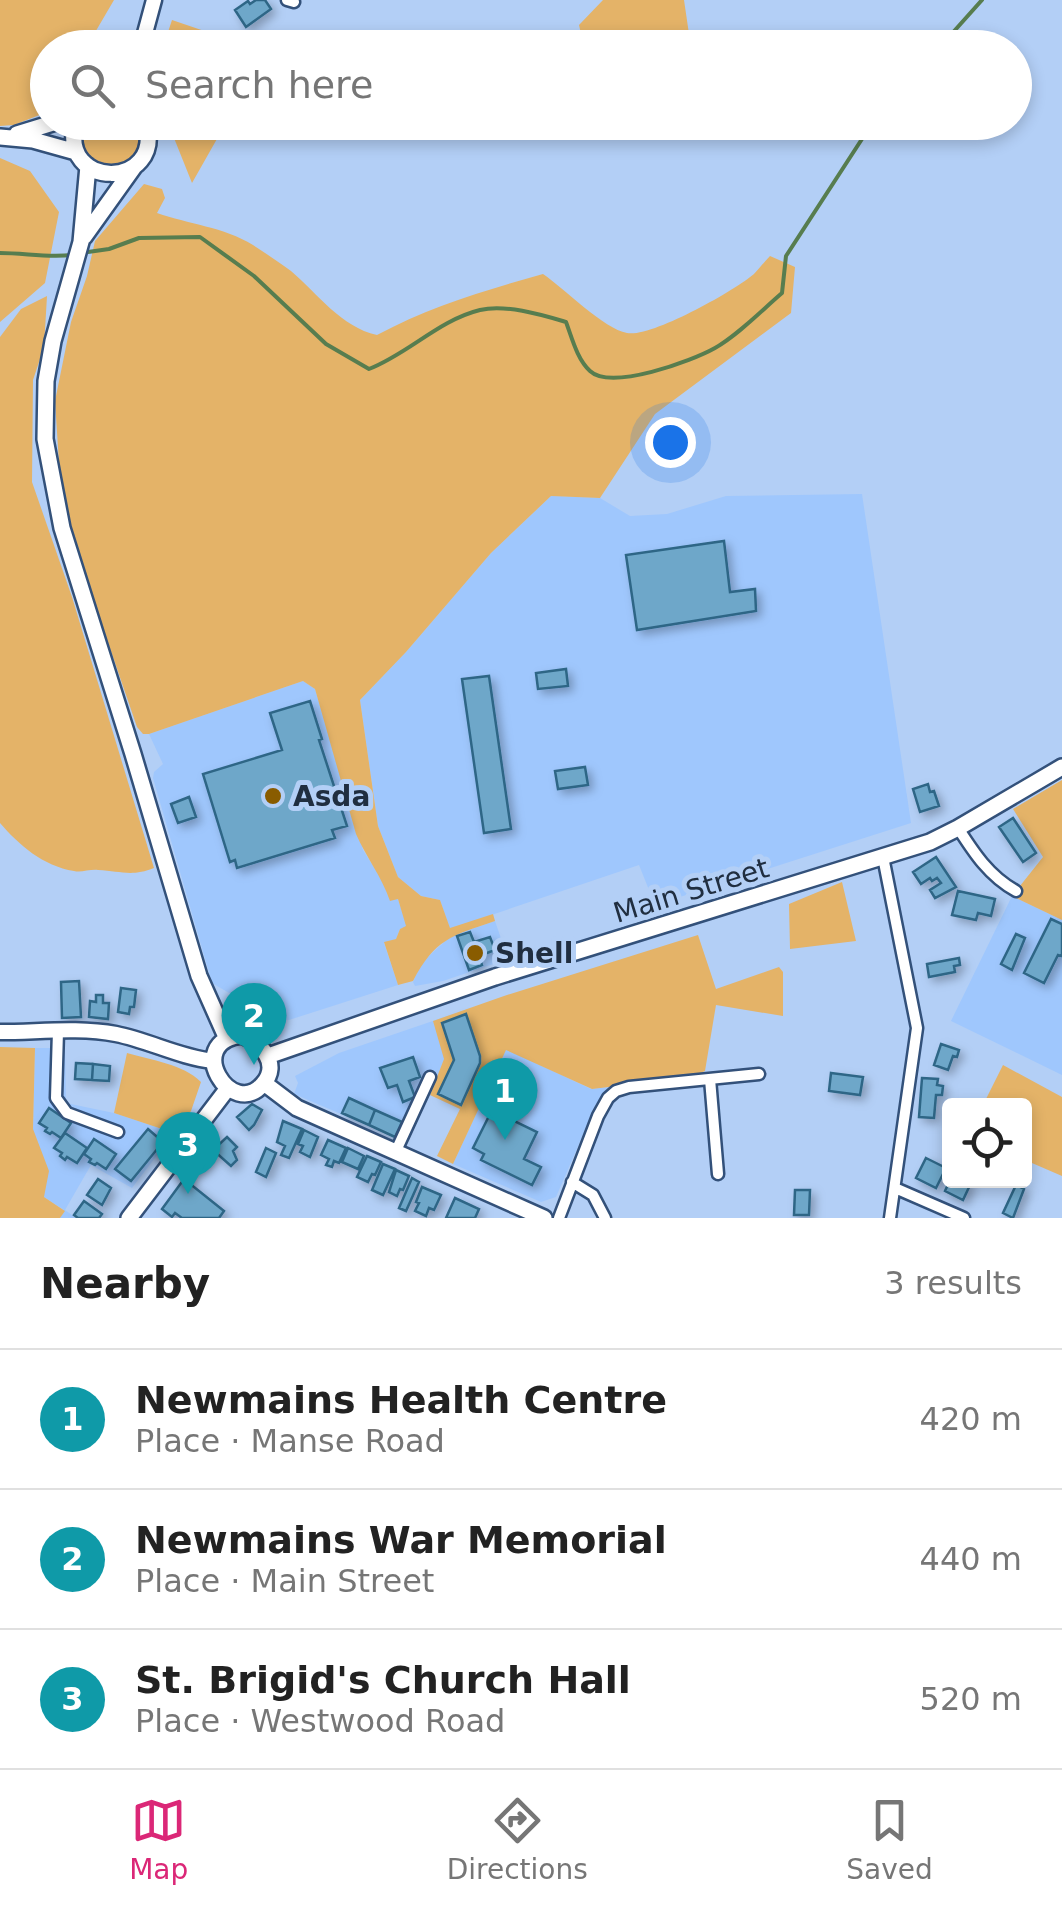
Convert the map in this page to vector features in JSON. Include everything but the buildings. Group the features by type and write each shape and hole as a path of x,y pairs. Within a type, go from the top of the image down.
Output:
{"main road":[{"path":"4,137 30,130"},
{"path":"4,137 76,152"},
{"path":"74,140 76,152 98,172 110,175 134,167"},
{"path":"81,242 145,154 148,140"},
{"path":"88,166 81,242 46,381 45,439 62,528 204,990 227,1039"},
{"name":"Main Street","path":"268,1056 495,977 930,842 1062,767"},
{"path":"242,1035 268,1056 270,1068 264,1083 253,1092 228,1088 217,1076 213,1061 227,1039 242,1035"},
{"path":"264,1083 297,1108 544,1218"},
{"path":"130,1218 228,1088"}],"street":[{"path":"146,30 154,0"},
{"path":"958,828 998,881 1016,890"},
{"path":"882,857 918,1028 890,1218"},
{"path":"58,1030 56,1098 68,1112 118,1132"},
{"path":"0,1032 93,1031 122,1035 191,1058 213,1061"},
{"path":"559,1218 598,1116 616,1091 759,1074"},
{"path":"396,1153 430,1077"},
{"path":"710,1079 718,1174"},
{"path":"572,1182 593,1195 605,1218"},
{"path":"896,1188 964,1218"}],"shaded area":[{"path":"0,0 114,0 96,30 30,30 30,119 0,126"},
{"path":"603,0 684,0 688,30 580,30 579,25"},
{"path":"172,20 201,30 169,30"},
{"path":"175,140 216,140 192,183"},
{"path":"142,141 137,154 126,163 112,166 98,164 87,156 82,142"},
{"path":"0,158 30,171 59,212 45,283 0,322"},
{"path":"144,184 162,189 165,198 157,213 218,230 253,245 291,271 352,325 377,335 437,308 543,274 607,324 627,333 639,333 672,321 729,291 754,274 770,256 795,267 791,313 655,414 600,498 551,496 491,553 360,700 378,826 398,877 421,896 440,900 450,928 493,914 495,921 446,941 429,956 413,981 398,985 384,942 396,939 406,926 398,899 390,901 356,834 315,689 303,681 143,734 137,727 79,558 59,463 55,401 71,322 95,241"},
{"path":"47,296 44,347 33,380 32,482 72,597 154,868 139,872 63,868 32,853 0,823 0,337 21,309"},
{"path":"862,494 911,823 655,905 639,865 450,929 440,900 421,896 398,877 378,826 360,700 491,553 551,496 600,498 630,516 667,514 726,496"},
{"path":"303,681 315,689 363,850 390,900 398,899 407,927 400,929 396,939 384,943 398,985 277,1021 212,983 153,778 163,764 149,734"},
{"path":"1062,780 1062,920 1012,896 1043,857 1013,809"},
{"path":"842,882 856,941 790,949 789,904"},
{"path":"1012,896 1062,920 1062,1075 951,1021"},
{"path":"495,921 508,959 443,981 415,986 421,963 451,936"},
{"path":"698,935 716,989 779,967 783,972 783,1016 716,1005 705,1071 692,1077 592,1089 506,1050 453,1164 437,1156 460,1109 430,1095 444,1059 433,1021"},
{"path":"468,1009 460,1109 430,1095 407,1142 294,1094 298,1083 295,1076 339,1053"},
{"path":"0,1047 35,1048 33,1129 49,1171 44,1197 65,1211 60,1218 0,1218"},
{"path":"35,1048 65,1048 66,1103 114,1113 174,1133 132,1188 91,1165 65,1210 76,1218 60,1218 64,1210 44,1197 33,1129"},
{"path":"506,1049 591,1089 610,1087 596,1105 556,1197 541,1202 453,1164"},
{"path":"127,1053 176,1067 201,1082 191,1111 174,1133 114,1113"},
{"path":"1003,1065 1062,1097 1062,1176 1032,1163 1032,1098 986,1098"}],"waterway":[{"path":"955,30 982,0"},
{"path":"81,253 109,249 139,238 200,237 254,276 326,344 369,369 465,315 501,308 566,322 578,354 590,371 615,378 633,376 715,348 782,293 786,256 861,140"},
{"path":"0,253 72,255"}],"place":[{"name":"Asda","path":"273,796"},
{"name":"Shell","path":"475,953"},
{"name":"Newmains War Memorial","path":"254,1065"},
{"name":"Newmains Health Centre","path":"505,1140"},
{"name":"St. Brigid's Church Hall","path":"188,1194"}]}
